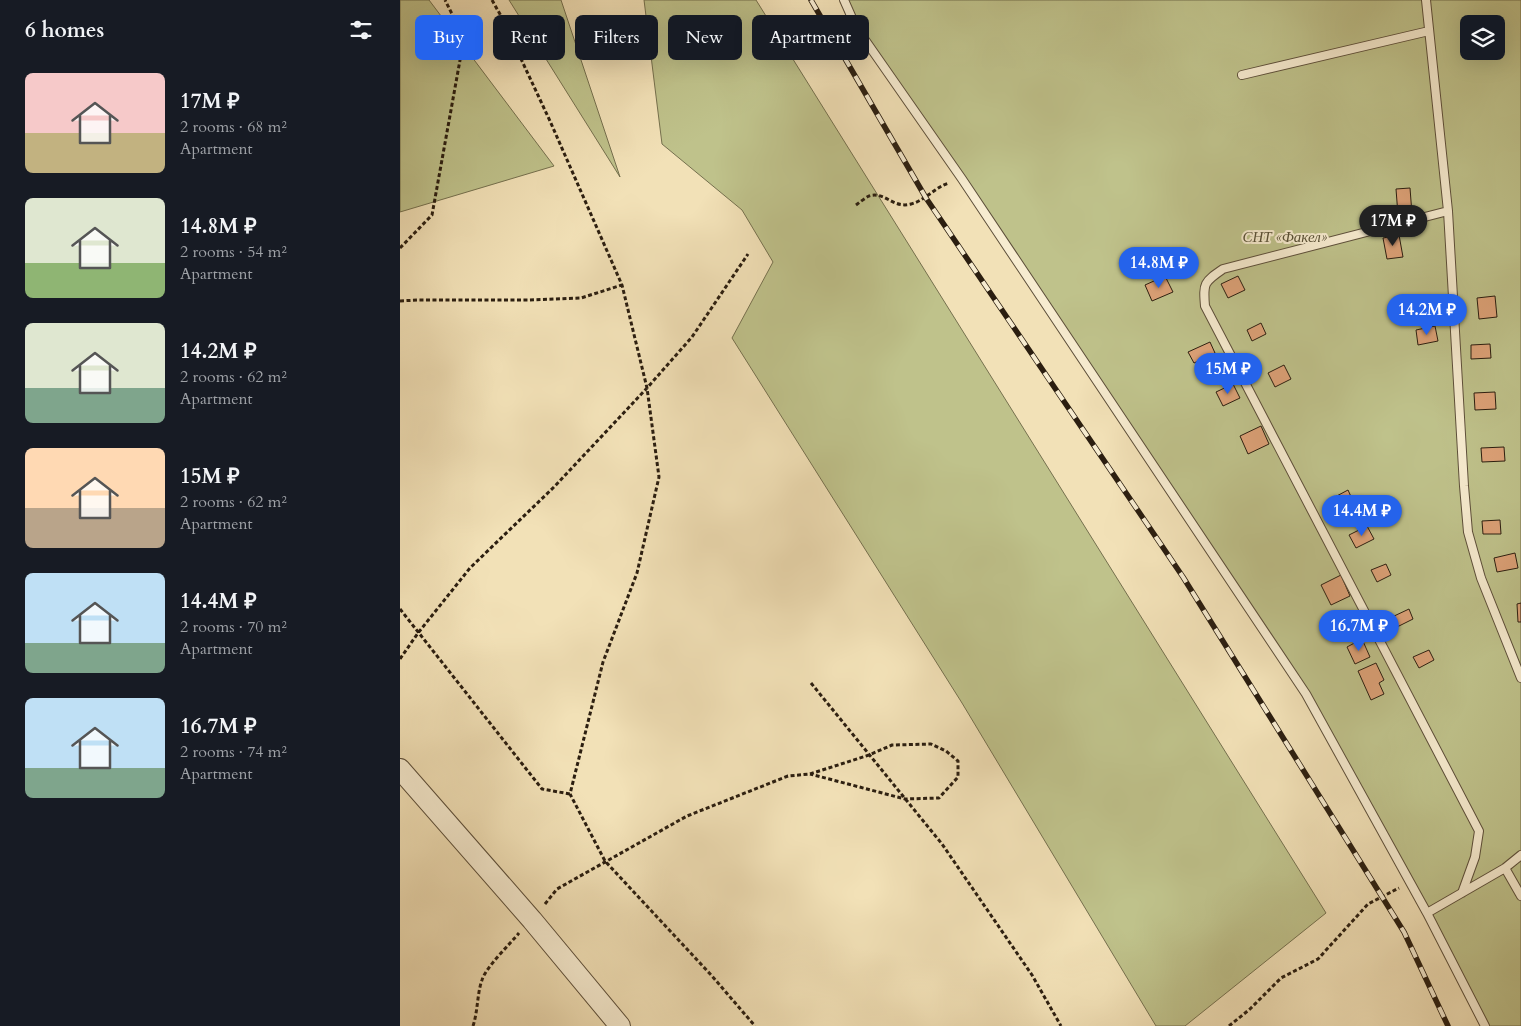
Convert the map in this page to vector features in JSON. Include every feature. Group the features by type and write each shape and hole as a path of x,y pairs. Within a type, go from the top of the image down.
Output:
{"street":[{"path":"400,769 532,920 620,1026"}],"lane":[{"path":"844,0 856,27 962,179 1306,694 1427,913 1485,1026"},
{"path":"1426,0 1448,211 1463,476 1468,532 1481,578 1521,678"},
{"path":"1242,75 1430,31"},
{"path":"1448,211 1223,269 1210,278 1203,289 1205,306 1479,831 1475,857 1462,893"},
{"path":"1427,913 1505,868 1521,855"},
{"path":"1505,868 1521,896"}],"path":[{"path":"400,248 432,215 463,48 464,38 445,0"},
{"path":"492,0 550,121 622,285 647,388 659,477 637,573 603,662 570,794 605,861 712,976 755,1026"},
{"path":"856,205 870,196 883,196 895,204 909,205 926,198 942,185 962,179"},
{"path":"400,659 418,633 470,568 555,486 692,337 748,254"},
{"path":"400,301 581,298 622,285"},
{"path":"400,609 542,789 570,794"},
{"path":"811,683 942,844 1032,975 1062,1026"},
{"path":"473,1026 482,978 557,889 687,816 788,776 810,774 869,755 892,745 931,744 946,751 958,762 958,777 939,798 905,799 810,774"},
{"path":"1229,1026 1250,1010 1281,978 1318,959 1368,904 1410,882"}],"green space":[{"path":"400,0 429,0 440,15 415,15 415,60 474,60 554,166 400,212"},
{"path":"509,0 561,0 575,42 575,60 581,60 620,177 547,60 565,60 565,15 518,15"},
{"path":"644,0 756,0 765,15 752,15 752,60 793,60 1326,913 1185,1026 1156,1026 962,703 732,338 773,262 742,210 662,144 652,60 658,60 658,15 646,15"},
{"name":"СНТ «Факел»","path":"844,0 1521,0 1521,1026 1485,1026 1306,694 869,46 869,15 851,15"}],"building":[{"path":"1410,188 1412,214 1398,215 1396,189"},
{"path":"1399,235 1403,257 1387,259 1383,238"},
{"path":"1165,276 1173,292 1152,301 1145,285"},
{"path":"1238,276 1245,290 1228,298 1221,284"},
{"path":"1495,296 1497,317 1479,319 1477,298"},
{"path":"1261,323 1266,334 1252,341 1247,330"},
{"path":"1435,326 1438,341 1418,345 1416,330"},
{"path":"1210,342 1215,353 1194,363 1188,352"},
{"path":"1490,344 1491,358 1471,359 1471,345"},
{"path":"1284,365 1291,379 1275,387 1268,373"},
{"path":"1233,384 1240,398 1223,406 1216,392"},
{"path":"1495,392 1496,409 1475,410 1474,393"},
{"path":"1261,426 1269,444 1248,454 1240,436"},
{"path":"1504,447 1505,461 1482,462 1481,448"},
{"path":"1348,490 1353,501 1336,509 1331,499"},
{"path":"1500,520 1501,534 1483,534 1482,521"},
{"path":"1367,526 1374,539 1356,548 1349,535"},
{"path":"1515,553 1518,568 1497,572 1494,558"},
{"path":"1386,564 1391,575 1377,582 1371,570"},
{"path":"1341,575 1350,596 1331,605 1321,585"},
{"path":"1521,603 1521,622 1518,622 1517,604"},
{"path":"1409,609 1413,619 1397,627 1392,617"},
{"path":"1352,613 1361,633 1347,639 1337,620"},
{"path":"1362,639 1370,657 1355,664 1347,647"},
{"path":"1429,650 1434,660 1419,668 1413,657"},
{"path":"1376,663 1384,680 1379,683 1384,694 1371,700 1358,671"}],"railway":[{"path":"811,0 926,198 1183,577 1404,932 1448,1026"}]}
